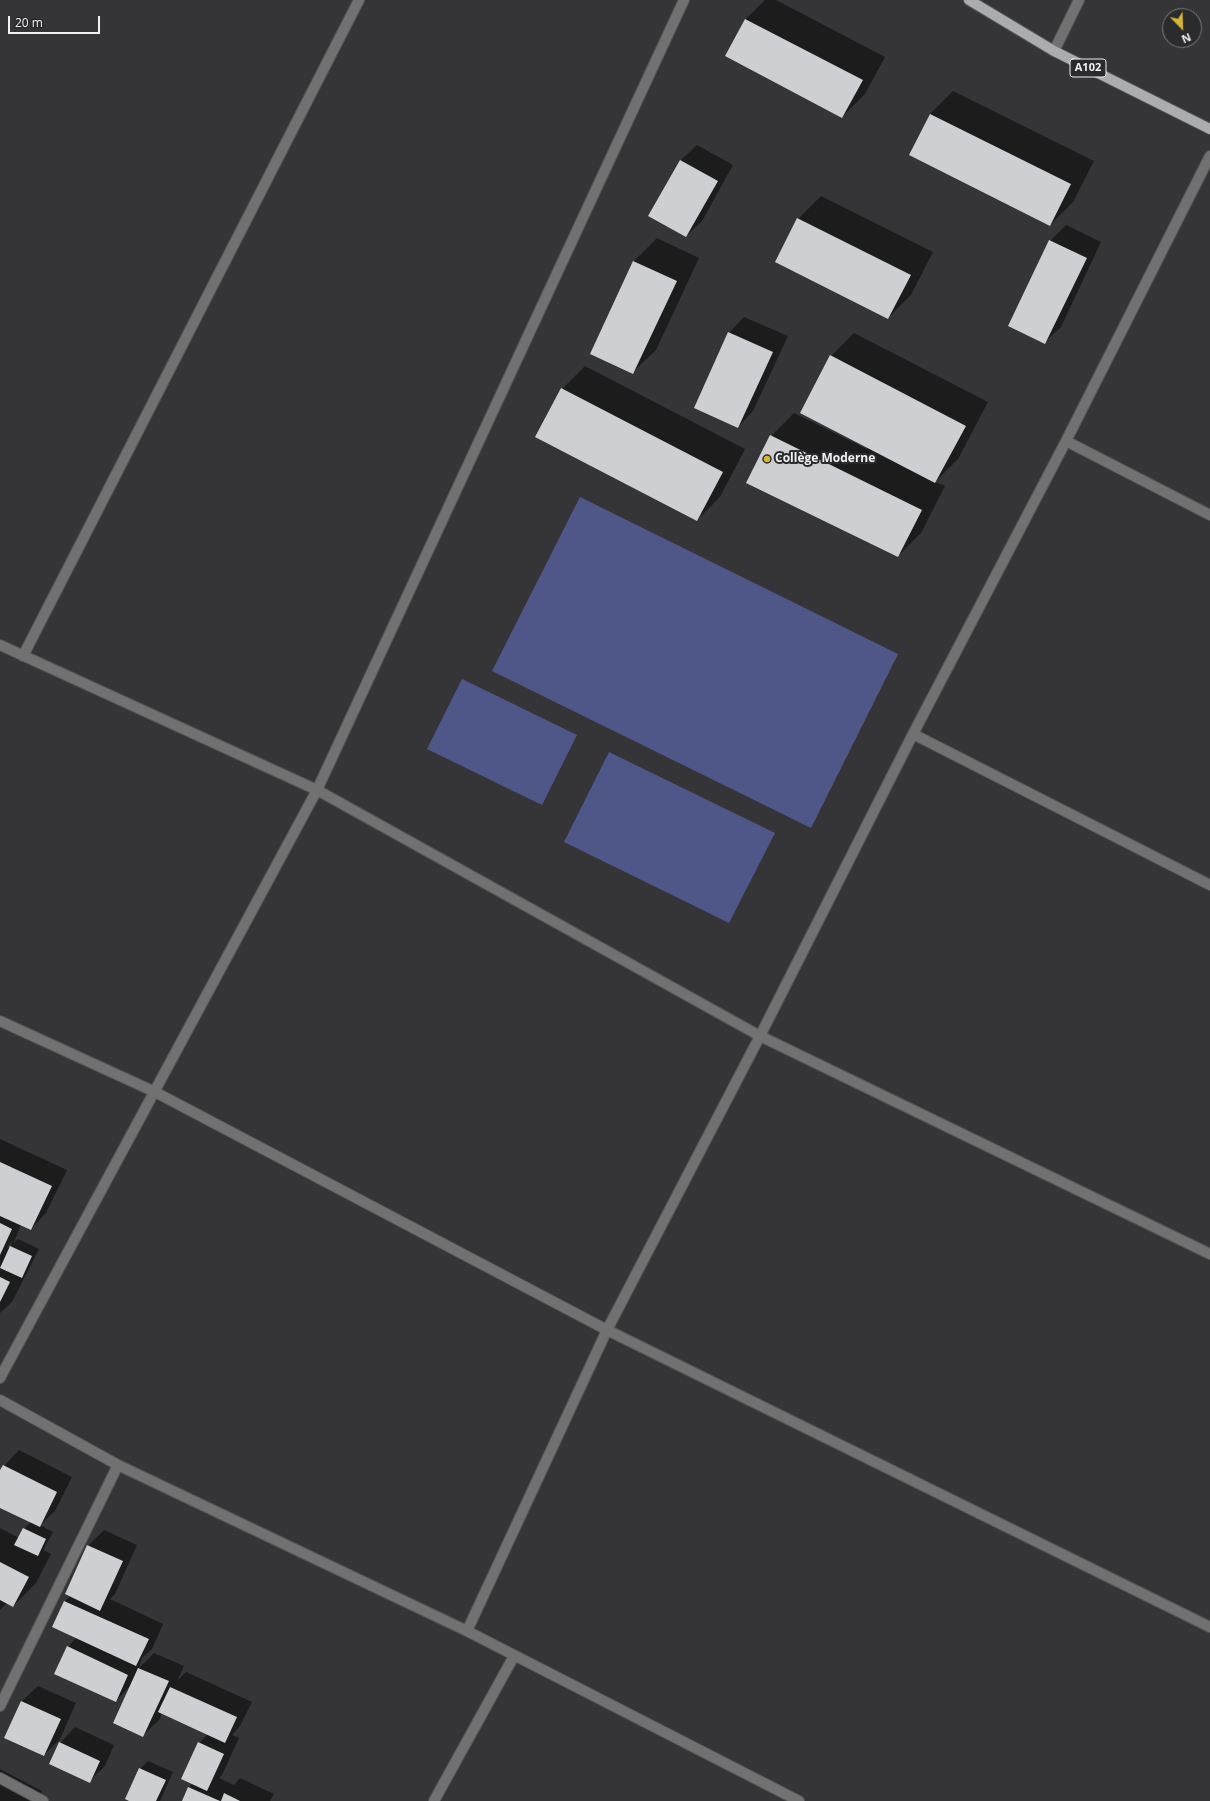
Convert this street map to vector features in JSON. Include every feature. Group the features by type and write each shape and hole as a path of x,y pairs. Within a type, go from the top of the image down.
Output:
{"main road":[{"name":"A102","path":"969,0 1054,51 1210,129"}],"street":[{"path":"23,656 359,0"},
{"path":"0,1378 317,790 684,0"},
{"path":"1054,51 1079,0"},
{"path":"467,1631 607,1330 760,1036 913,734 1066,441 1210,156"},
{"path":"1066,441 1210,515"},
{"path":"0,645 317,790 760,1036 1210,1254"},
{"path":"913,734 1210,885"},
{"path":"0,1021 155,1092 607,1330 1210,1627"},
{"path":"0,1400 118,1465 467,1631 799,1801"},
{"path":"0,1706 118,1465"},
{"path":"434,1801 514,1656"},
{"path":"0,1778 43,1801"}],"shaded area":[{"path":"580,497 898,654 811,828 492,671"},
{"path":"462,679 577,735 542,805 427,749"},
{"path":"609,752 775,833 729,923 564,842"}],"building":[{"path":"745,19 863,80 842,118 725,56"},
{"path":"930,114 1071,184 1050,226 909,155"},
{"path":"680,160 718,181 686,237 648,216"},
{"path":"797,218 911,275 888,319 775,262"},
{"path":"1049,240 1087,258 1045,344 1008,326"},
{"path":"633,261 677,281 633,374 590,354"},
{"path":"728,332 773,352 738,428 694,408"},
{"path":"830,355 966,426 935,483 800,413"},
{"path":"561,388 723,472 697,521 535,437"},
{"path":"770,435 922,510 898,557 746,483"},
{"path":"0,1162 52,1186 31,1230 0,1216"},
{"path":"0,1223 12,1229 0,1255"},
{"path":"10,1246 32,1256 22,1278 0,1268"},
{"path":"0,1277 10,1282 0,1302"},
{"path":"3,1465 57,1492 40,1527 0,1508 0,1470"},
{"path":"23,1528 46,1539 38,1556 14,1545"},
{"path":"87,1545 123,1561 100,1611 65,1594"},
{"path":"0,1562 29,1577 13,1607 0,1600"},
{"path":"64,1601 149,1639 136,1666 52,1627"},
{"path":"67,1646 128,1675 116,1702 54,1674"},
{"path":"138,1668 169,1681 143,1737 113,1723"},
{"path":"170,1687 237,1717 225,1743 158,1712"},
{"path":"21,1701 61,1719 44,1756 4,1738"},
{"path":"59,1742 100,1761 90,1783 49,1764"},
{"path":"198,1742 224,1754 207,1791 181,1779"},
{"path":"139,1768 166,1780 156,1801 129,1801 125,1799"},
{"path":"188,1787 220,1801 182,1801"},
{"path":"224,1793 240,1801 221,1801"}],"place":[{"name":"Collège Moderne","path":"767,459"}]}
